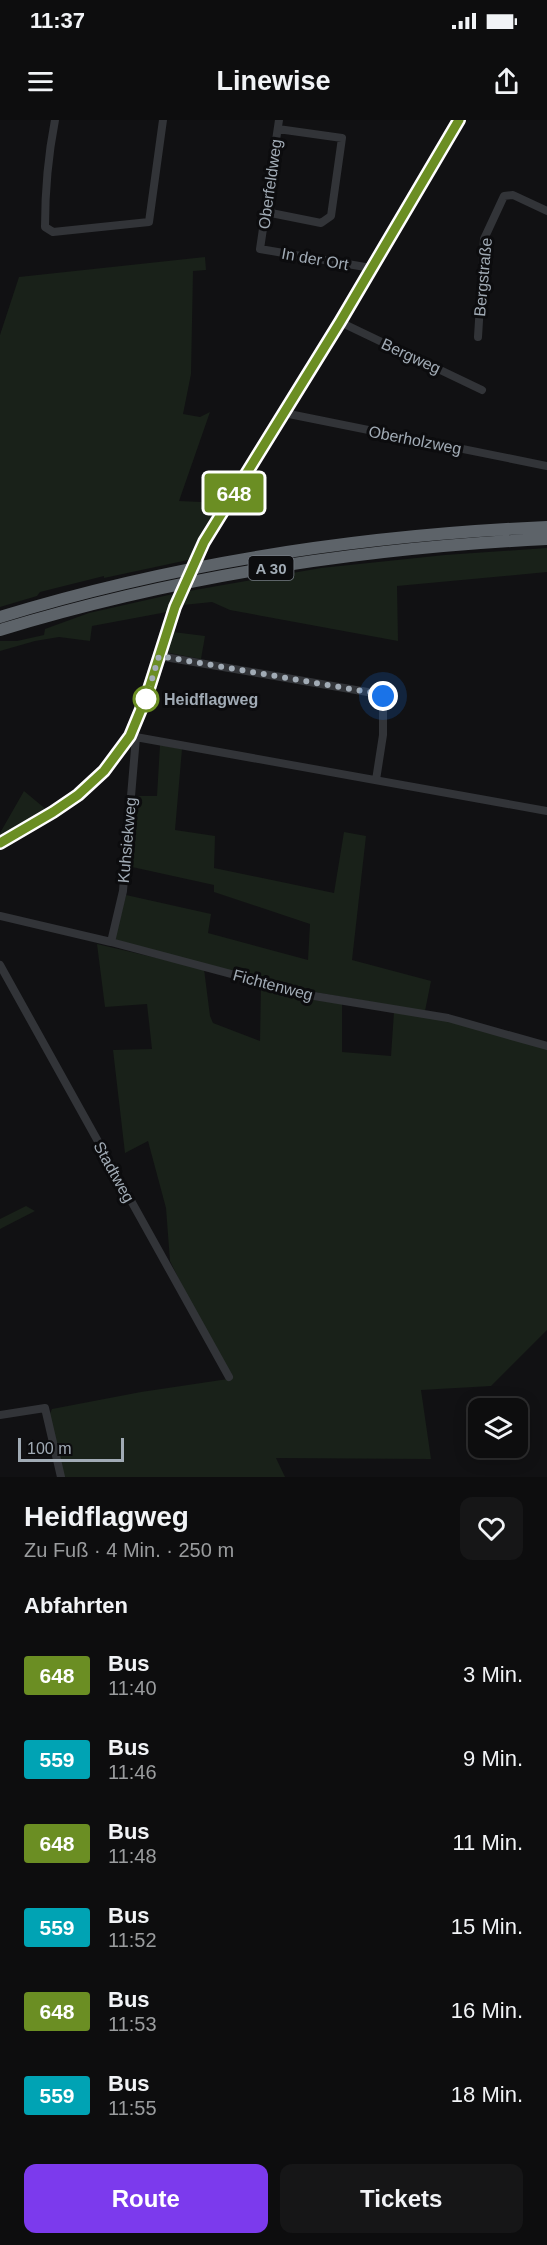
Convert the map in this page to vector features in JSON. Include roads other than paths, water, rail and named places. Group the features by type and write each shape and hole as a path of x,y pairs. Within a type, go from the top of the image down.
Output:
{"highway":[{"name":"A 30","path":"0,617 149,578 210,566 373,542 547,527"},
{"name":"A 30","path":"0,630 64,611 216,577 327,559 547,539"}],"street":[{"path":"55,120 47,167 45,228 53,232 149,222 163,120"},
{"path":"0,843 78,795 104,771 133,737 175,607 204,542 340,322 459,120"},
{"path":"266,212 321,223 331,216 342,138 279,124"},
{"name":"Oberfeldweg","path":"260,249 279,124"},
{"name":"Bergstraße","path":"478,337 484,238 504,196 513,195 547,212"},
{"name":"In der Ort","path":"260,249 371,268"},
{"name":"Bergweg","path":"340,322 482,390"},
{"name":"Oberholzweg","path":"284,413 547,466"},
{"path":"159,656 380,694 383,696 383,735 376,780"},
{"path":"133,737 547,811"},
{"name":"Kuhsiekweg","path":"111,942 123,891 133,737"},
{"name":"Fichtenweg","path":"0,916 111,942 314,996 448,1018 547,1046"},
{"name":"Stadtweg","path":"0,965 229,1377"},
{"path":"0,1415 45,1408 61,1477"}],"place":[{"name":"Heidflagweg","path":"146,699"}]}
